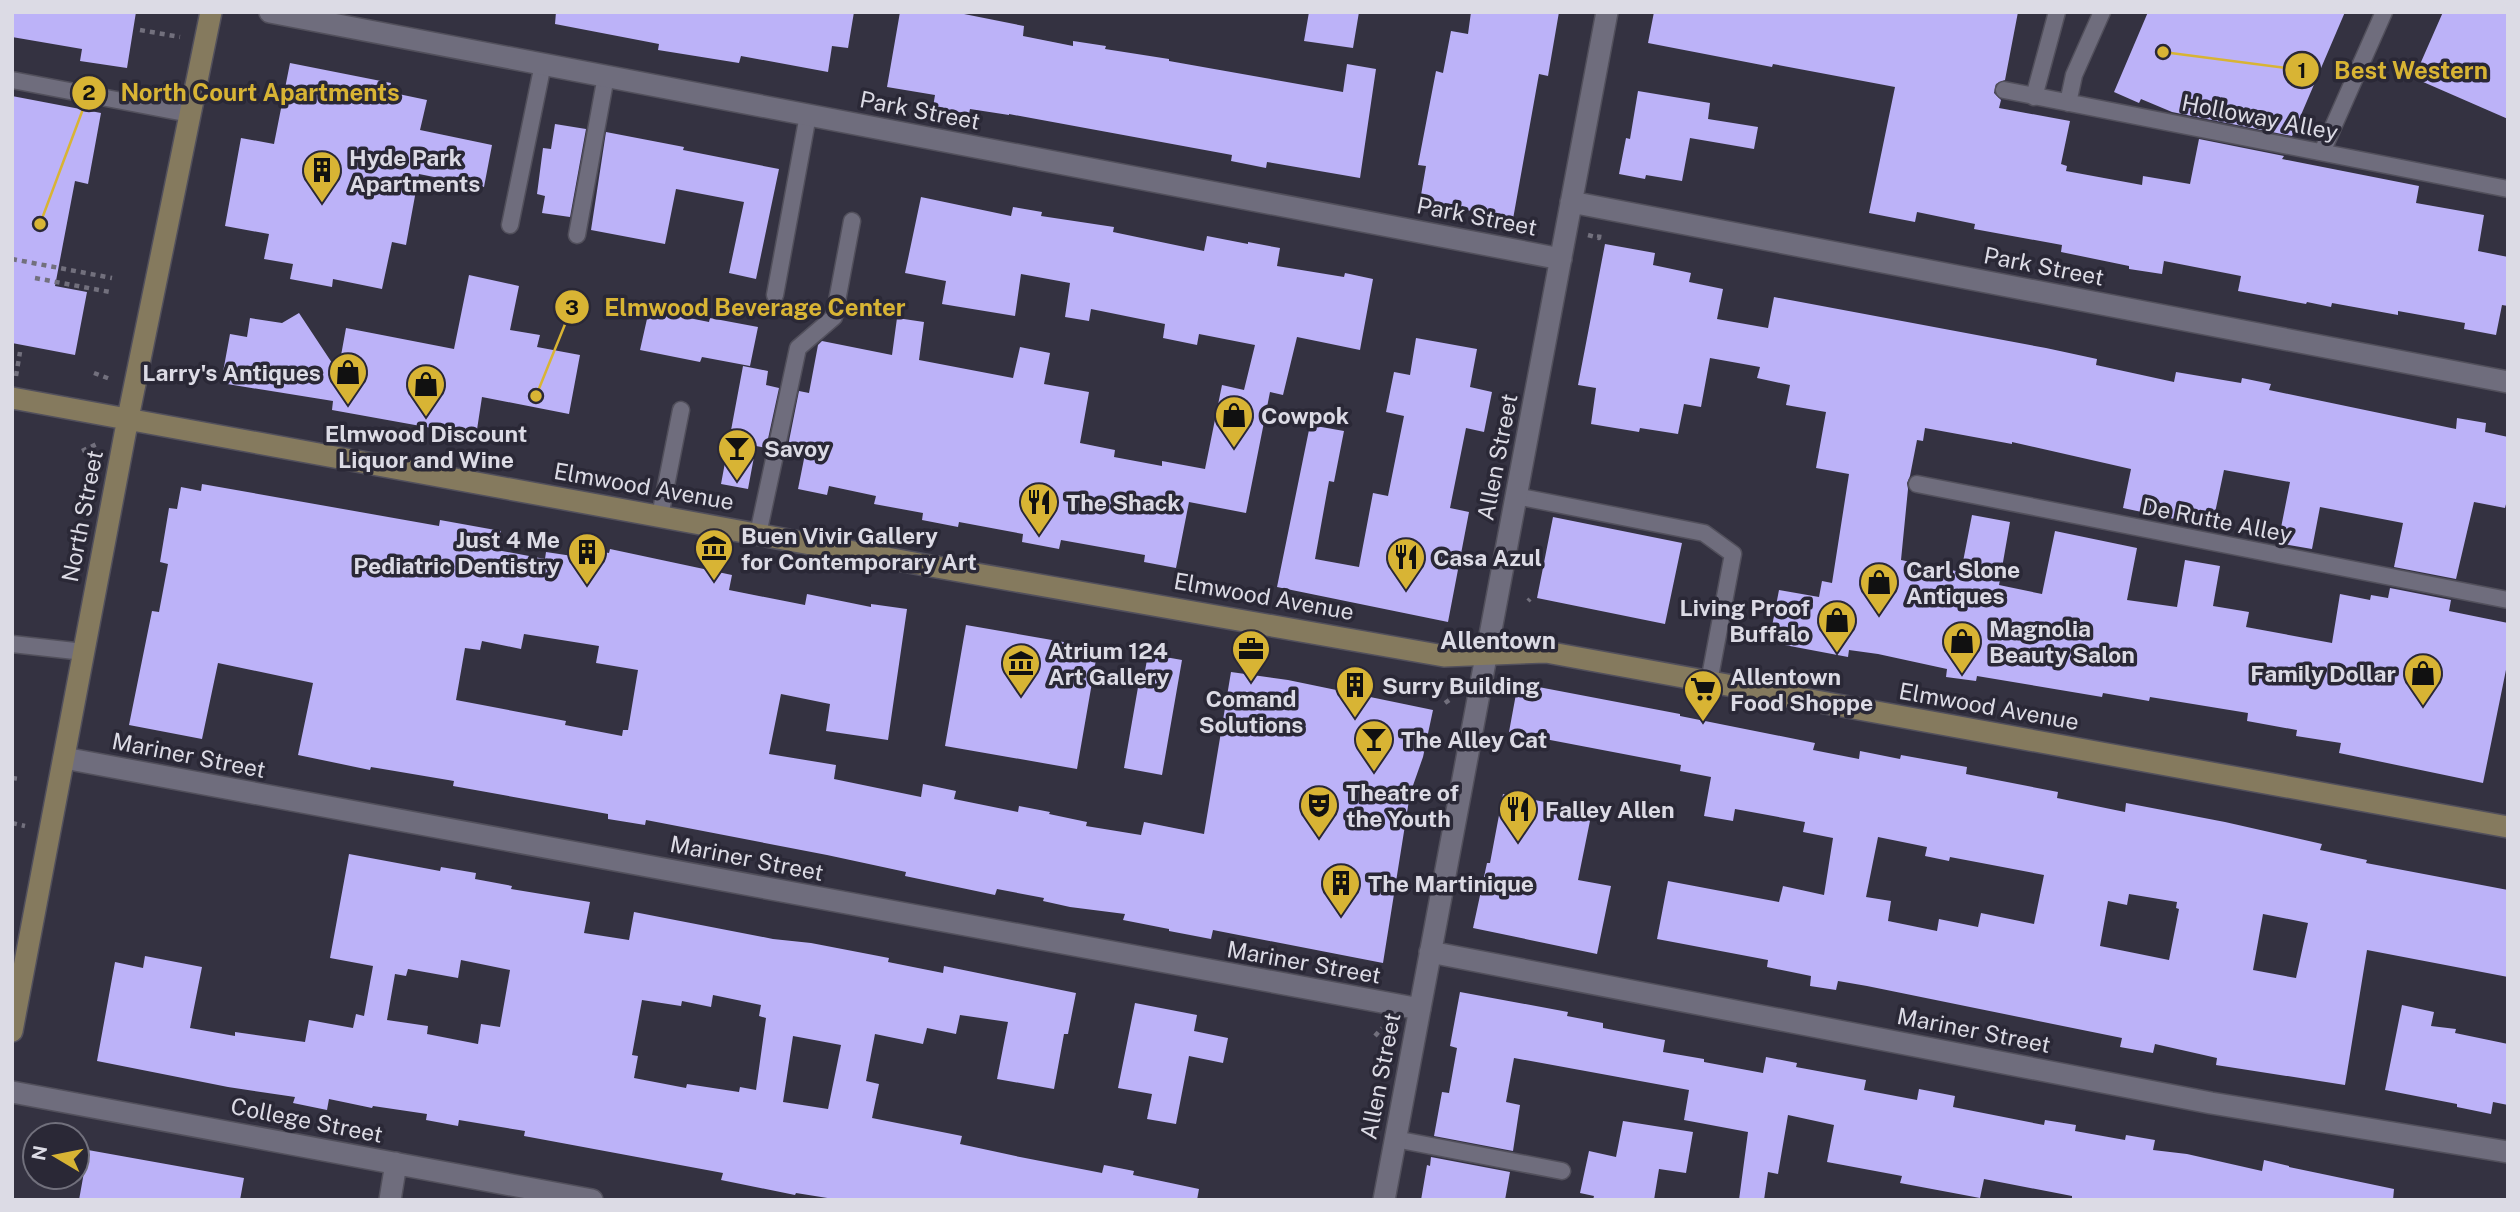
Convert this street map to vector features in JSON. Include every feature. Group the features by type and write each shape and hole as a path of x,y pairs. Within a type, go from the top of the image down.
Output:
{"street":[{"name":"North Street","path":"12,1031 128,418 211,12"},
{"name":"Park Street","path":"270,12 1561,259"},
{"name":"Allen Street","path":"1384,1200 1606,12"},
{"name":"Park Street","path":"1571,202 2508,382"},
{"name":"Elmwood Avenue","path":"12,398 1444,656 1546,652 2508,827"},
{"name":"Mariner Street","path":"64,758 1420,1009"},
{"name":"Mariner Street","path":"1430,952 2211,1104 2508,1152"},
{"name":"College Street","path":"12,1092 396,1163 543,1195 592,1200"},
{"path":"390,1200 396,1163"}],"lane":[{"path":"2034,97 2057,12"},
{"path":"2068,103 2074,75 2102,12"},
{"path":"2322,152 2384,12"},
{"path":"510,225 543,64"},
{"path":"577,235 606,76"},
{"path":"12,80 190,114"},
{"name":"Holloway Alley","path":"2004,90 2508,189"},
{"path":"775,295 808,116"},
{"path":"758,534 797,348 834,317 852,221"},
{"path":"660,516 681,410"},
{"name":"De Rutte Alley","path":"1917,484 2508,600"},
{"path":"1516,496 1704,533 1733,554 1709,682"},
{"path":"12,644 84,652"},
{"path":"1395,1139 1562,1171"}],"path":[{"path":"139,30 180,37"},
{"path":"12,259 112,278"},
{"path":"35,278 110,292"},
{"path":"17,370 20,352"},
{"path":"94,373 110,379"},
{"path":"82,451 97,444"},
{"path":"1445,703 1452,698"},
{"path":"12,778 20,779"},
{"path":"12,823 32,827"},
{"path":"1375,1036 1382,1028"}],"building":[{"path":"12,12 136,12 127,68 80,61 82,49 12,37"},
{"path":"556,12 854,12 848,48 832,46 828,72 741,56 739,63 658,50 659,44 555,24"},
{"path":"900,12 954,12 1024,26 1023,36 1073,46 1073,41 1106,46 1105,49 1343,92 1347,64 1376,69 1360,178 1267,162 1266,168 1231,161 1232,155 1009,114 970,109 969,114 933,107 935,95 887,87"},
{"path":"1309,12 1359,12 1353,48 1304,41"},
{"path":"1471,12 1559,12 1548,76 1539,74 1513,219 1420,201 1426,166 1418,165 1436,71 1443,73 1451,31 1468,34"},
{"path":"1654,12 2018,12 2005,80 1996,84 1994,93 2001,100 1999,108 2070,121 2061,164 2067,166 2066,171 2142,185 2143,176 2190,184 2199,139 2284,156 2282,159 2419,186 2416,203 2484,215 2478,251 2508,257 2508,306 2502,305 2496,335 2464,329 2465,323 2398,311 2398,315 2332,303 2331,307 2307,302 2306,304 2238,291 2241,276 2164,261 2162,274 2129,269 2129,266 2061,252 2062,245 1974,229 1975,224 1917,212 1915,222 1869,213 1895,87 1648,43"},
{"path":"2148,12 2345,12 2292,136 2172,112 2141,99 2139,103 2114,92"},
{"path":"2443,12 2508,12 2508,119 2414,78"},
{"path":"290,63 391,83 389,92 427,100 420,130 492,145 484,187 419,174 406,245 392,242 382,289 333,279 332,287 290,279 293,264 264,259 269,234 225,226 241,138 274,144"},
{"path":"1638,91 1710,103 1708,119 1758,127 1754,149 1690,138 1682,181 1619,174 1626,138 1630,139"},
{"path":"12,96 101,113 88,184 75,181 55,286 87,292 75,355 12,343"},
{"path":"555,124 586,129 570,217 542,213 545,196 537,194 543,148 551,149"},
{"path":"606,132 779,169 756,279 729,273 744,202 676,189 665,244 591,230"},
{"path":"921,197 1011,216 1013,207 1042,212 1041,216 1114,227 1113,232 1204,251 1207,236 1248,242 1280,248 1277,266 1344,277 1345,273 1373,279 1360,350 1297,337 1283,395 1270,392 1246,513 1189,502 1176,568 1144,562 1145,555 1061,540 1059,549 1022,542 1023,534 959,522 958,527 922,520 923,513 874,504 876,496 829,486 827,495 798,489 805,454 787,451 799,391 809,393 818,345 822,341 892,355 897,318 924,322 919,360 1013,378 1020,347 1050,353 1044,384 1089,392 1080,443 1115,450 1114,457 1162,466 1162,461 1205,469 1222,385 1244,390 1255,345 1199,334 1197,345 1163,338 1165,324 1091,309 1089,321 1065,317 1070,283 1021,274 1015,316 942,304 946,281 905,273"},
{"path":"1605,244 1655,253 1653,265 1691,273 1689,282 1723,289 1717,319 1768,328 1774,297 2046,348 2097,359 2096,365 2174,382 2176,372 2241,383 2242,378 2271,384 2269,390 2456,429 2457,418 2486,423 2485,432 2508,437 2508,496 2505,508 2474,502 2456,579 2394,567 2403,523 2320,507 2312,549 2278,543 2290,482 2224,470 2212,527 2123,508 2131,469 2012,442 1925,428 1923,441 1917,440 1907,483 1901,560 1961,572 1972,515 2010,522 1999,585 2042,594 2055,531 2137,548 2127,600 2177,607 2185,560 2220,566 2213,606 2249,612 2246,627 2332,643 2340,594 2370,600 2371,595 2388,598 2390,588 2451,600 2449,611 2508,623 2508,660 2483,783 2339,753 2341,743 2296,736 2297,730 2247,721 2248,713 2150,697 2149,701 2103,693 2102,697 1977,676 1976,681 1946,677 1947,669 1878,654 1849,650 1848,657 1769,642 1779,590 1819,597 1822,581 1832,583 1849,474 1816,468 1826,412 1786,405 1790,385 1757,378 1760,367 1710,358 1701,407 1684,404 1678,434 1640,428 1639,432 1591,424 1596,388 1578,385"},
{"path":"469,275 519,286 510,330 540,335 537,347 580,355 569,414 482,397 476,436 332,410 333,401 221,383 230,334 247,337 250,318 282,323 299,313 338,372 346,328 454,349"},
{"path":"649,310 709,322 710,318 758,327 750,366 702,357 700,362 640,350"},
{"path":"1416,338 1477,349 1470,387 1492,392 1484,432 1466,428 1450,508 1469,512 1448,622 1277,587 1310,425 1344,431 1334,482 1329,481 1315,559 1359,567 1373,493 1388,496 1404,416 1386,412 1394,372 1410,375"},
{"path":"743,366 768,371 766,385 779,388 766,448 756,446 748,489 721,484"},
{"path":"202,484 439,526 440,520 501,531 497,550 545,559 546,552 579,557 580,548 609,553 610,549 732,575 729,590 805,605 807,594 871,607 871,604 907,609 888,740 826,731 830,704 781,694 769,754 836,765 834,779 921,797 923,784 956,791 954,799 1018,812 1019,806 1050,812 1049,814 1087,822 1086,826 1141,835 1144,822 1204,834 1231,672 1288,680 1433,710 1423,757 1410,794 1383,963 1213,930 1211,939 1169,931 1123,920 1125,914 1070,907 1043,901 1044,898 997,889 995,895 905,876 906,872 827,855 646,820 645,825 608,819 608,814 453,786 454,781 371,767 370,770 298,755 313,683 218,663 202,739 129,725 152,611 159,612 168,564 160,562 169,508 177,509 181,487 201,491","holes":["524,634 599,646 596,663 638,670 628,730 623,730 622,736 565,725 566,721 456,700 465,648 480,650 482,641 521,649"]},
{"path":"1553,517 1682,543 1665,624 1537,598"},
{"name":"Atrium 124 Art Gallery","path":"966,625 1098,648 1077,769 945,746"},
{"path":"1148,654 1182,660 1162,775 1124,768 1141,670 1145,671"},
{"path":"1518,683 1815,743 1813,750 1859,759 1860,751 1900,759 1901,755 1967,767 1966,774 2058,792 2057,798 2125,812 2126,803 2322,844 2320,850 2367,860 2366,863 2508,890 2508,977 2367,950 2345,1085 2216,1065 2217,1058 2155,1044 2153,1053 2120,1047 2122,1038 1867,986 1838,981 1836,990 1810,986 1811,976 1767,967 1768,960 1657,939 1668,881 1779,902 1783,886 1824,895 1833,838 1803,832 1805,822 1735,809 1733,821 1704,816 1711,777 1680,771 1681,765 1509,732","holes":["1878,837 1927,847 1925,856 1949,861 1950,857 2044,875 2034,924 1981,913 1978,927 1939,919 1937,931 1888,921 1891,901 1866,897","2129,894 2177,902 2176,908 2179,909 2169,960 2100,946 2108,901 2127,905","2263,914 2308,923 2296,978 2253,970"]},
{"path":"1503,794 1592,811 1578,880 1611,886 1597,954 1473,928 1487,863 1490,863"},
{"path":"349,854 440,871 441,867 476,873 475,879 512,886 511,889 590,902 584,933 629,940 634,912 889,958 888,962 943,973 944,966 1076,993 1068,1034 1064,1034 1054,1089 997,1079 1008,1022 960,1015 956,1034 927,1028 923,1044 875,1034 866,1081 879,1084 872,1118 962,1136 960,1144 1020,1157 1102,1173 1104,1165 1134,1171 1133,1175 1199,1189 1197,1200 840,1200 795,1195 721,1180 723,1173 524,1136 525,1131 459,1120 458,1126 426,1120 427,1114 372,1108 329,1099 327,1110 293,1103 295,1097 228,1087 97,1061 115,962 143,968 145,956 202,967 190,1028 235,1036 235,1032 305,1042 309,1020 353,1028 356,1014 364,1016 373,966 330,958","holes":["461,960 510,970 500,1027 481,1024 478,1044 427,1034 428,1026 387,1020 395,974 406,976 408,969 458,978","713,995 761,1005 759,1016 766,1018 756,1090 740,1087 739,1092 687,1084 686,1088 634,1078 638,1056 632,1055 642,1000 681,1006 682,1001 711,1007","793,1036 841,1045 828,1109 783,1102"]},
{"path":"1460,992 1568,1012 1567,1016 1603,1023 1603,1028 1665,1040 1663,1052 1704,1059 1704,1062 1763,1073 1766,1057 1797,1063 1796,1067 1866,1080 1864,1090 1917,1100 1919,1089 1955,1096 1953,1107 2044,1125 2045,1120 2076,1125 2075,1131 2125,1140 2126,1135 2155,1140 2153,1150 2187,1154 2262,1171 2264,1160 2394,1189 2393,1200 2072,1200 2072,1196 1984,1179 1980,1198 1900,1183 1902,1176 1827,1162 1834,1125 1788,1115 1778,1174 1768,1172 1764,1200 1739,1200 1748,1132 1684,1120 1689,1090 1514,1058 1506,1102 1520,1105 1513,1151 1434,1136 1442,1092 1449,1093 1457,1048 1450,1046"},
{"path":"1135,1003 1197,1015 1194,1031 1228,1038 1223,1063 1189,1056 1176,1124 1147,1119 1152,1094 1118,1088"},
{"path":"2402,1005 2434,1012 2431,1026 2456,1029 2455,1033 2508,1044 2508,1105 2493,1102 2491,1114 2457,1107 2457,1104 2385,1090"},
{"path":"1623,1121 1693,1132 1686,1173 1659,1169 1654,1200 1593,1200 1594,1196 1580,1193 1589,1151 1616,1157"},
{"path":"91,1151 244,1178 240,1200 79,1200 81,1191 91,1191"},
{"path":"1431,1157 1510,1172 1505,1200 1421,1200"}],"place":[{"name":"Best Western","path":"2163,52"},
{"name":"Hyde Park Apartments","path":"322,204"},
{"name":"North Court Apartments","path":"40,224"},
{"name":"Elmwood Beverage Center","path":"536,396"},
{"name":"Larry's Antiques","path":"348,406"},
{"name":"Elmwood Discount Liquor and Wine","path":"426,418"},
{"name":"Cowpok","path":"1234,449"},
{"name":"Savoy","path":"737,482"},
{"name":"The Shack","path":"1039,536"},
{"name":"Buen Vivir Gallery for Contemporary Art","path":"714,582"},
{"name":"Just 4 Me Pediatric Dentistry","path":"587,586"},
{"name":"Casa Azul","path":"1406,591"},
{"name":"Carl Slone Antiques","path":"1879,616"},
{"name":"Living Proof Buffalo","path":"1837,654"},
{"name":"Magnolia Beauty Salon","path":"1962,675"},
{"name":"Comand Solutions","path":"1251,683"},
{"name":"Atrium 124 Art Gallery","path":"1021,697"},
{"name":"Family Dollar","path":"2423,707"},
{"name":"Surry Building","path":"1355,719"},
{"name":"Allentown Food Shoppe","path":"1703,723"},
{"name":"The Alley Cat","path":"1374,773"},
{"name":"Theatre of the Youth","path":"1319,839"},
{"name":"Falley Allen","path":"1518,843"},
{"name":"The Martinique","path":"1341,917"}],"district":[{"name":"Allentown","path":"1498,640"}]}
